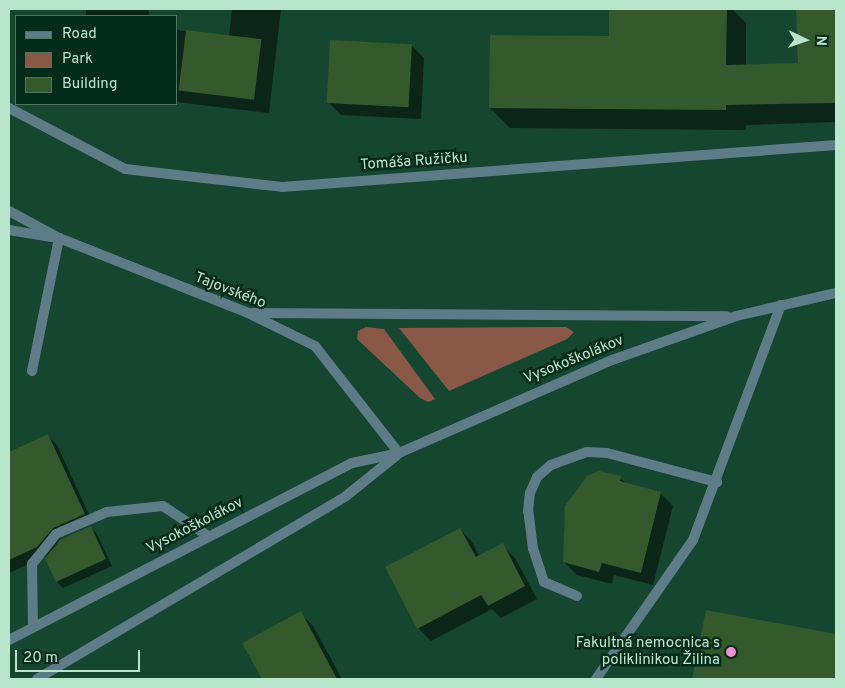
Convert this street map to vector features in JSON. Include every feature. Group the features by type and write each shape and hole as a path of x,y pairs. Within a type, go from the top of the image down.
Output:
{"street":[{"name":"Tomáša Ružičku","path":"9,108 125,169 282,187 836,145"},
{"name":"Tajovského","path":"9,211 59,238 248,313 315,346 399,453"},
{"path":"9,230 59,238 32,371"},
{"path":"248,313 736,316 836,293"},
{"path":"596,679 693,540 717,482 781,305"},
{"name":"Vysokoškolákov","path":"9,640 352,463 399,453 612,360 736,316"},
{"path":"577,596 544,582 533,549 528,511 530,493 537,477 550,465 587,452 607,452 717,482"},
{"name":"Vysokoškolákov","path":"36,679 346,496 399,453"},
{"path":"34,627 32,564 56,534 107,512 163,506 208,536"}],"green space":[{"path":"366,327 384,329 435,399 428,402 420,398 357,339 358,331"},
{"path":"566,327 574,332 567,339 449,391 399,328"}],"building":[{"path":"609,9 727,9 726,65 798,63 796,9 836,9 836,103 726,105 726,110 489,108 490,35 609,36"},
{"path":"186,30 261,39 254,100 179,91"},
{"path":"330,40 412,44 409,107 327,103"},
{"path":"48,434 85,514 53,528 37,547 9,560 9,452"},
{"path":"599,471 621,476 620,481 661,492 641,573 602,563 599,572 563,562 565,506 587,476"},
{"path":"91,526 106,559 56,582 45,559 60,540"},
{"path":"460,528 476,557 503,543 525,586 488,606 481,595 417,629 385,567"},
{"path":"706,610 836,634 836,679 692,679"},
{"path":"301,611 337,679 262,679 242,643"}],"place":[{"name":"Fakultná nemocnica s poliklinikou Žilina","path":"731,652"}]}
